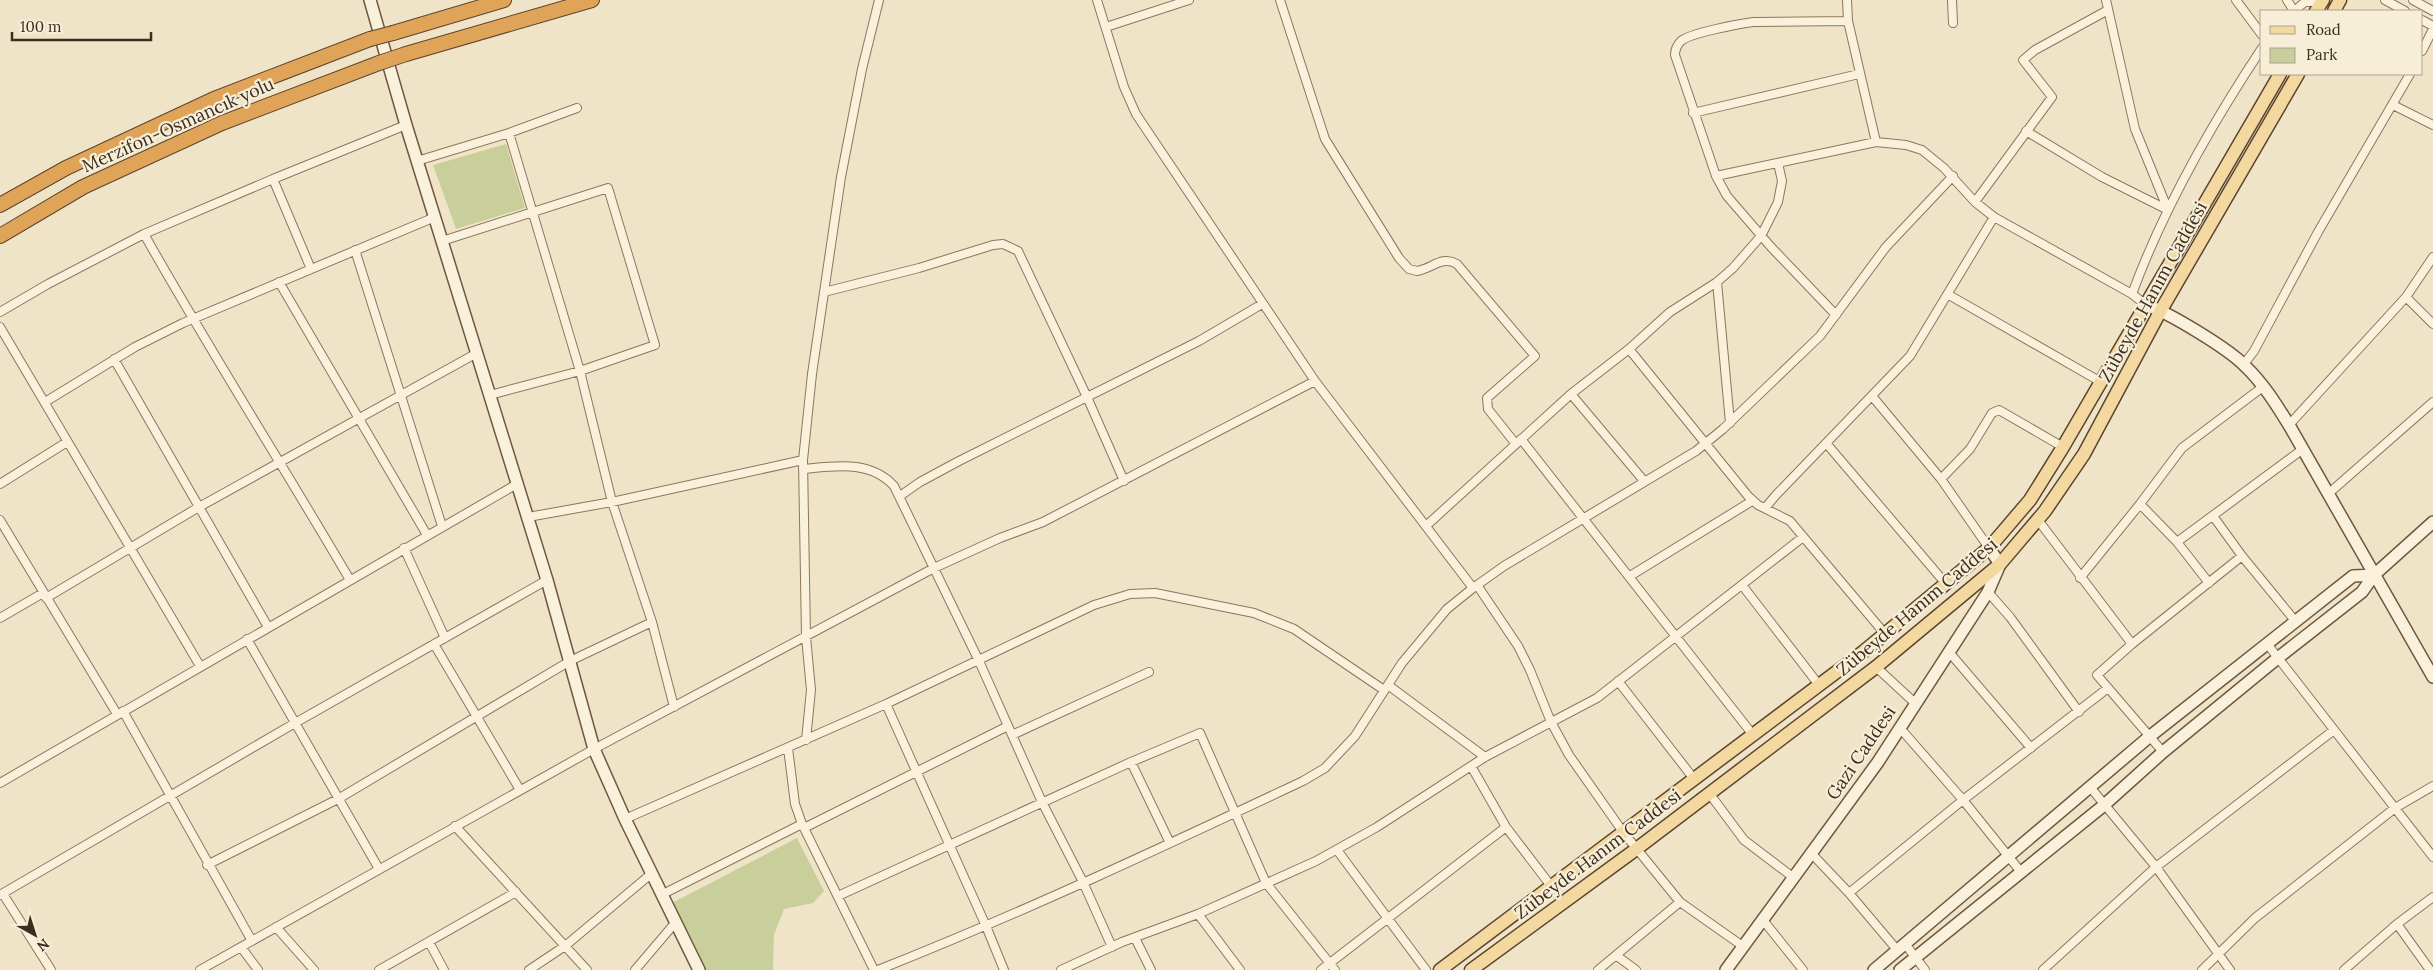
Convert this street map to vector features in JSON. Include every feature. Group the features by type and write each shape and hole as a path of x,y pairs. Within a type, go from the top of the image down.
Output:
{"highway":[{"name":"Merzifon-Osmancık yolu","path":"0,205 66,168 214,99 370,39 504,0"},
{"name":"Merzifon-Osmancık yolu","path":"0,236 83,187 222,122 406,54 592,0"}],"main road":[{"path":"1440,970 1819,685 1885,634 1989,548 2030,500 2063,447 2279,75"},
{"name":"Zübeyde Hanım Caddesi","path":"1472,970 1638,848 1876,667 2000,564 2038,520 2084,454 2161,310 2297,75"}],"street":[{"path":"370,0 406,125 547,580 594,749 661,895 699,970"},
{"path":"806,740 811,690 806,637 803,460 812,374 842,177 862,69 879,0"},
{"path":"1097,0 1124,87 1136,114 1314,381 1475,586 1518,646 1530,670 1550,722 1569,755 1623,832 1638,848 1680,902 1744,947"},
{"path":"1106,27 1189,0"},
{"path":"1280,0 1325,139 1399,258 1409,269 1417,271 1440,261 1450,260 1458,264 1535,356 1492,392 1486,402 1490,412 1518,441 1584,518 1753,735"},
{"path":"1847,0 1848,21 1876,142"},
{"path":"1952,0 1954,23"},
{"path":"2106,0 2136,129 2168,210"},
{"path":"2236,0 2260,32"},
{"path":"2385,0 2403,10"},
{"path":"2413,0 2433,11"},
{"path":"2295,10 2305,2 2320,5"},
{"path":"1975,202 2052,97 2023,60 2035,50 2108,10"},
{"path":"1836,315 1761,236 1727,196 1716,176 1693,113 1675,55 1676,48 1682,40 1753,22 1848,21"},
{"path":"2423,49 2433,28"},
{"path":"2132,294 2168,210 2236,88 2260,51"},
{"path":"1693,113 1859,74"},
{"path":"2244,364 2254,351 2318,232 2409,75"},
{"path":"2393,105 2433,125"},
{"path":"418,161 509,133 577,108"},
{"path":"0,312 48,284 144,234 406,125"},
{"path":"2026,131 2102,177 2168,210"},
{"path":"509,133 580,371 612,502 652,622 674,707"},
{"path":"1716,176 1876,142 1914,146 1929,155 1953,176 1975,202 1994,217 2132,294 2146,305 2161,310 2244,364 2264,386 2289,425 2433,677"},
{"path":"1427,525 1571,394 1629,349 1670,312 1717,282 1761,236 1781,192 1778,163"},
{"path":"878,970 986,926 1170,843 1303,781 1325,768 1355,736 1402,663 1447,609 1475,586 1706,444 1820,336 1886,247 1953,176"},
{"path":"273,179 311,269"},
{"path":"442,241 608,188 655,345 580,371 490,395"},
{"path":"45,402 135,346 192,319 435,217"},
{"path":"1766,508 1910,356 1949,295 1994,217"},
{"path":"144,234 192,319 281,462 350,580"},
{"path":"824,292 919,268 993,245 1010,247 1018,251 1087,397 1124,481"},
{"path":"354,250 442,526"},
{"path":"2289,425 2406,298 2433,257"},
{"path":"279,282 427,535"},
{"path":"1717,282 1730,423"},
{"path":"1949,295 2102,382"},
{"path":"2406,298 2433,324"},
{"path":"900,496 959,461 1199,341 1262,304"},
{"path":"0,327 200,666"},
{"path":"1629,349 1752,501 1790,521 1885,634"},
{"path":"0,618 131,548 199,507 358,417 477,353"},
{"path":"114,359 268,627"},
{"path":"200,970 594,749 934,568 1000,538 1042,522 1314,381"},
{"path":"2080,578 2140,504 2182,448 2264,386"},
{"path":"1571,394 1644,481"},
{"path":"1872,396 1941,479 2000,564"},
{"path":"2328,494 2433,402"},
{"path":"1941,479 1966,454 1995,411 2004,412 2063,447"},
{"path":"0,484 67,442"},
{"path":"1826,443 1946,584"},
{"path":"2177,542 2303,449"},
{"path":"528,517 612,502 803,460"},
{"path":"803,470 835,467 871,470 888,479 900,496 979,661 1042,802 1083,882 1112,947"},
{"path":"0,783 517,484"},
{"path":"1630,576 1752,501"},
{"path":"2140,504 2177,542 2209,584"},
{"path":"2213,516 2242,556 2296,622"},
{"path":"2038,520 2080,578 2132,644"},
{"path":"1900,970 2103,806 2163,752 2279,657 2362,592 2374,575 2433,522"},
{"path":"1,523 44,596 120,712 252,941"},
{"path":"1061,970 1112,947 1198,914 1337,850 1377,827 1485,757 1597,698 1803,537"},
{"path":"404,548 445,638"},
{"path":"2163,752 2097,675 2132,644 2242,556"},
{"name":"Gazi Caddesi","path":"1726,970 1812,854 1900,728 1988,592 2000,564"},
{"path":"1874,970 2150,737 2353,576 2374,575"},
{"path":"51,970 2,894 170,798 295,723 547,580"},
{"path":"1742,585 1819,685"},
{"path":"1988,592 2010,617 2079,712"},
{"path":"625,819 886,704 1105,600 1130,594 1155,593 1254,613 1281,622 1386,688 1485,757"},
{"path":"207,865 338,799 570,661 652,622"},
{"path":"247,639 379,870"},
{"path":"434,644 520,790"},
{"path":"2268,645 2433,857"},
{"path":"1949,652 2032,748"},
{"path":"1876,667 1916,704"},
{"path":"1012,735 1149,672"},
{"path":"1618,681 1694,779"},
{"path":"1849,893 1963,800 2108,688"},
{"path":"886,704 1004,970"},
{"path":"661,895 917,773 1008,726"},
{"path":"1900,728 1963,800 2021,872"},
{"path":"2043,970 2156,867 2334,730"},
{"path":"838,896 1042,802 1200,733 1266,883 1332,967"},
{"path":"788,748 795,804 803,826 874,970"},
{"path":"1131,762 1170,843"},
{"path":"1471,766 1506,827 1551,886"},
{"path":"2202,970 2255,918 2395,808 2433,786"},
{"path":"2090,787 2103,806 2156,867 2218,956 2230,970"},
{"path":"1709,793 1744,840 1794,878"},
{"path":"456,826 587,970"},
{"path":"1321,970 1332,967 1386,919 1506,827"},
{"path":"1337,850 1386,919 1426,970"},
{"path":"1812,854 1925,970"},
{"path":"529,970 565,946 652,874"},
{"path":"379,970 516,892"},
{"path":"2344,970 2397,924 2433,897"},
{"path":"1598,970 1680,902"},
{"path":"1198,914 1240,970"},
{"path":"1763,920 1803,970"},
{"path":"635,970 675,923"},
{"path":"2397,924 2430,970"},
{"path":"276,927 314,970"},
{"path":"1135,938 1151,970"},
{"path":"429,942 444,970"},
{"path":"241,947 258,970"},
{"path":"1617,956 1636,970"}],"green space":[{"path":"506,144 525,208 456,229 433,165"},
{"path":"797,838 824,891 813,903 784,909 774,935 773,970 703,970 670,904"}]}
